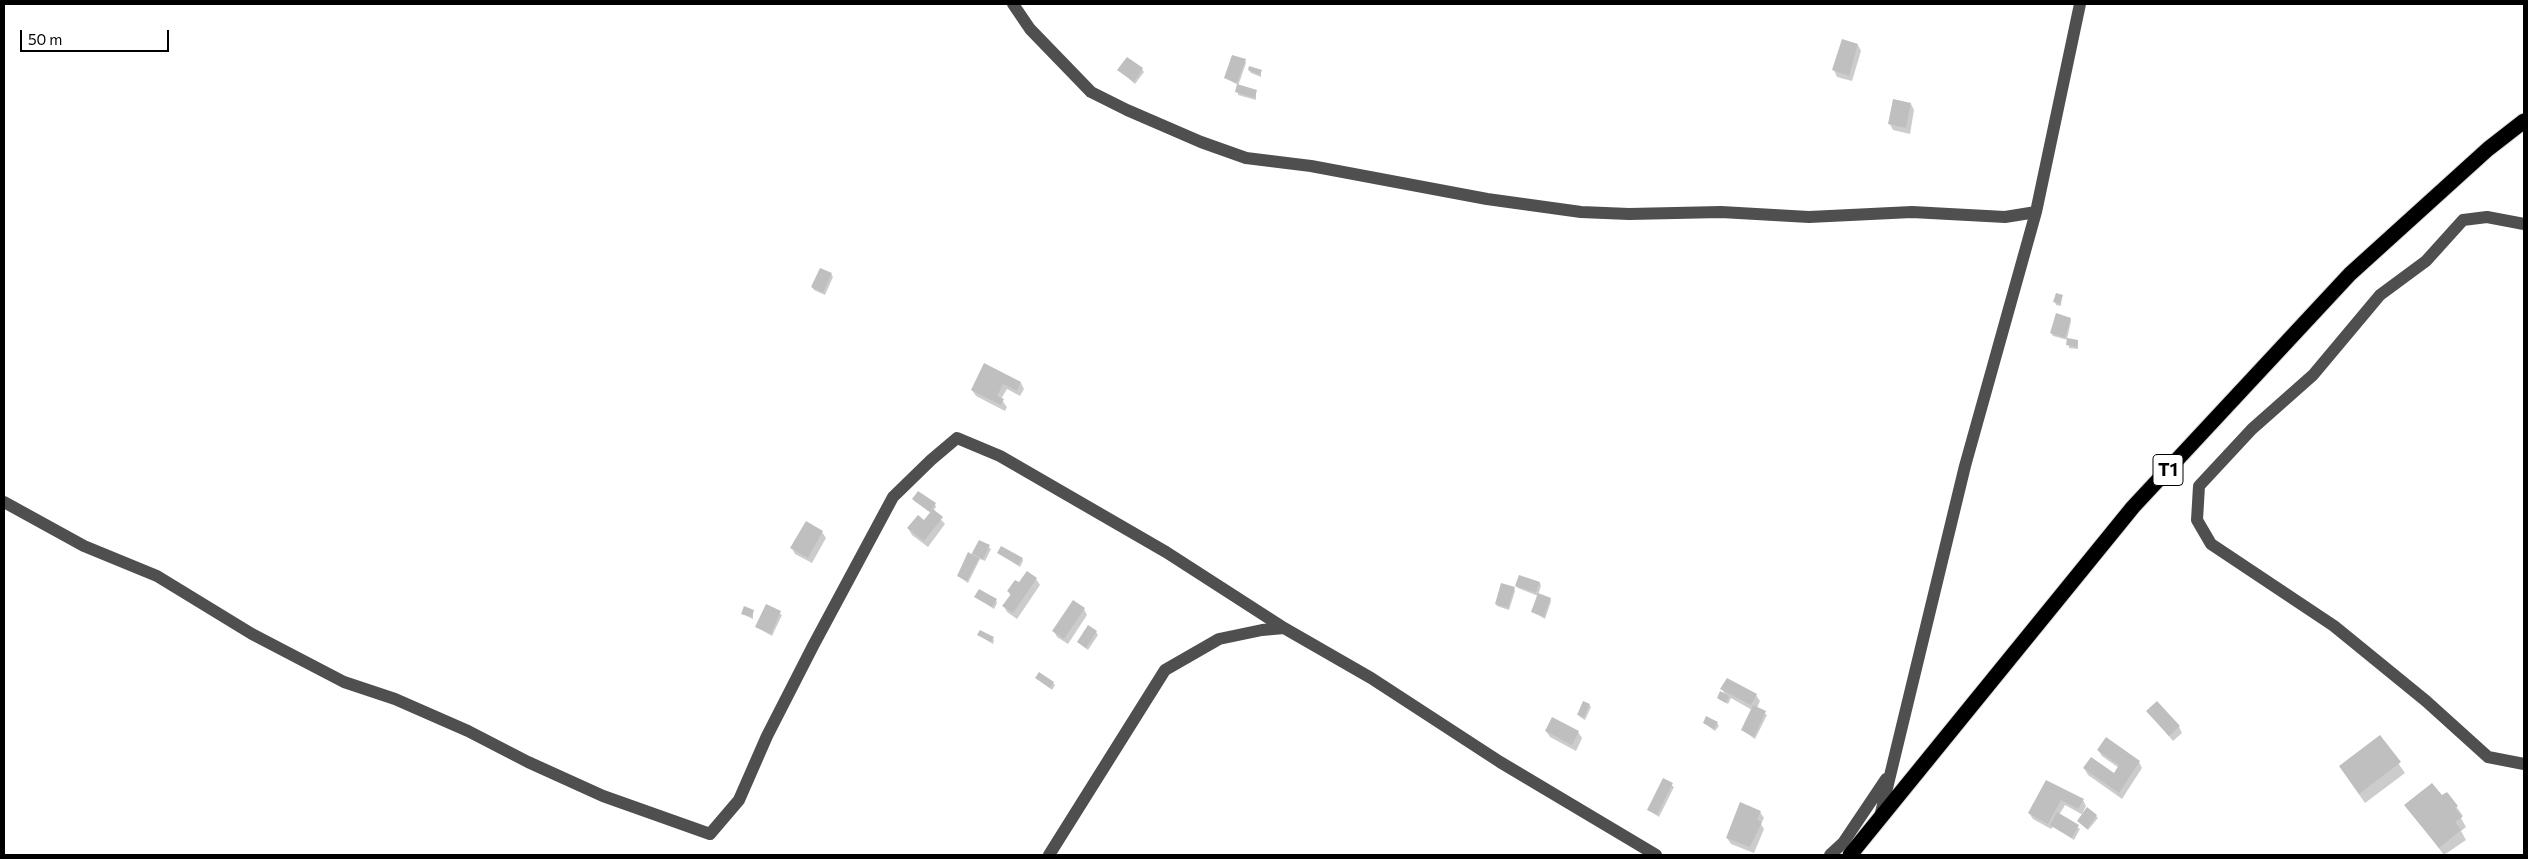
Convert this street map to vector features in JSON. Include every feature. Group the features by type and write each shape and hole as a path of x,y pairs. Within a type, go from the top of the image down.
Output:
{"highway":[{"name":"T1","path":"1850,855 2147,493 2350,274 2488,149 2524,121"}],"street":[{"path":"1013,4 1030,29 1091,92 1193,138 1246,158 1311,166 1487,199 1581,212 1629,214 1720,212 1809,217 1912,212 2005,216 2036,212"},
{"path":"1880,817 1965,466 2036,212 2080,4"},
{"path":"2524,224 2487,217 2463,220 2426,262 2380,295 2313,375 2252,429 2199,486 2197,520 2211,544 2334,626 2426,701 2488,757 2524,764"},
{"path":"4,502 84,546 157,576 252,634 344,682 395,699 468,731 528,762 603,796 710,834 740,800 767,736 855,564 893,497 930,460 957,438 1000,456 1052,485 1213,581 1284,628 1371,678 1492,756 1656,855"},
{"path":"1049,855 1164,670 1219,639 1262,630 1284,628"},
{"path":"1830,855 1843,843 1891,771"}],"building":[{"path":"1842,39 1858,44 1849,76 1832,70"},
{"path":"1232,55 1246,59 1237,83 1224,78"},
{"path":"1127,57 1143,68 1134,82 1117,70"},
{"path":"1249,66 1262,70 1260,75 1248,70"},
{"path":"1237,84 1257,90 1255,98 1235,92"},
{"path":"1893,99 1911,103 1906,128 1888,124"},
{"path":"820,268 832,273 823,293 811,287"},
{"path":"2056,293 2063,295 2060,304 2053,302"},
{"path":"2056,313 2071,318 2065,338 2050,333"},
{"path":"2067,338 2078,340 2077,347 2066,345"},
{"path":"984,363 1021,382 1017,391 1003,384 997,396 1004,399 1001,405 971,390"},
{"path":"918,491 936,503 930,512 912,499"},
{"path":"933,509 943,517 924,541 907,528 918,515 924,520"},
{"path":"806,521 823,531 808,558 790,548"},
{"path":"979,540 990,545 983,559 972,553"},
{"path":"1001,546 1023,558 1018,565 997,553"},
{"path":"968,552 979,558 967,581 957,576"},
{"path":"1027,571 1037,578 1013,613 1002,606 1011,594 1007,591 1015,580 1019,582"},
{"path":"1519,575 1540,582 1536,593 1515,586"},
{"path":"1501,583 1515,587 1508,608 1495,604"},
{"path":"979,589 997,599 992,607 974,597"},
{"path":"1538,593 1551,598 1544,617 1531,612"},
{"path":"1073,600 1085,608 1064,639 1052,631"},
{"path":"766,604 781,611 771,634 755,627"},
{"path":"744,606 754,610 752,617 741,614"},
{"path":"1088,625 1097,631 1086,648 1077,642"},
{"path":"980,630 994,637 991,642 977,635"},
{"path":"1039,672 1054,682 1050,688 1035,678"},
{"path":"1727,678 1757,694 1751,705 1720,689"},
{"path":"1720,691 1729,696 1726,703 1717,698"},
{"path":"1583,701 1590,704 1584,717 1577,715"},
{"path":"2157,701 2180,726 2169,736 2146,711"},
{"path":"1753,705 1766,711 1754,737 1741,730"},
{"path":"1706,716 1718,722 1714,729 1703,723"},
{"path":"1552,717 1579,731 1572,745 1545,731"},
{"path":"2380,735 2401,762 2359,794 2339,766"},
{"path":"2106,737 2140,761 2119,793 2083,768 2091,757 2114,773 2119,765 2097,750"},
{"path":"1663,778 1673,783 1657,815 1647,810"},
{"path":"2046,780 2084,799 2078,809 2061,800 2048,824 2028,813"},
{"path":"2432,783 2442,795 2447,792 2458,806 2455,808 2462,817 2455,822 2461,830 2439,848 2404,805"},
{"path":"1740,802 1761,811 1757,820 1762,822 1750,847 1726,838"},
{"path":"2087,807 2097,815 2087,829 2077,821"},
{"path":"2057,812 2079,825 2072,838 2050,825"}]}
